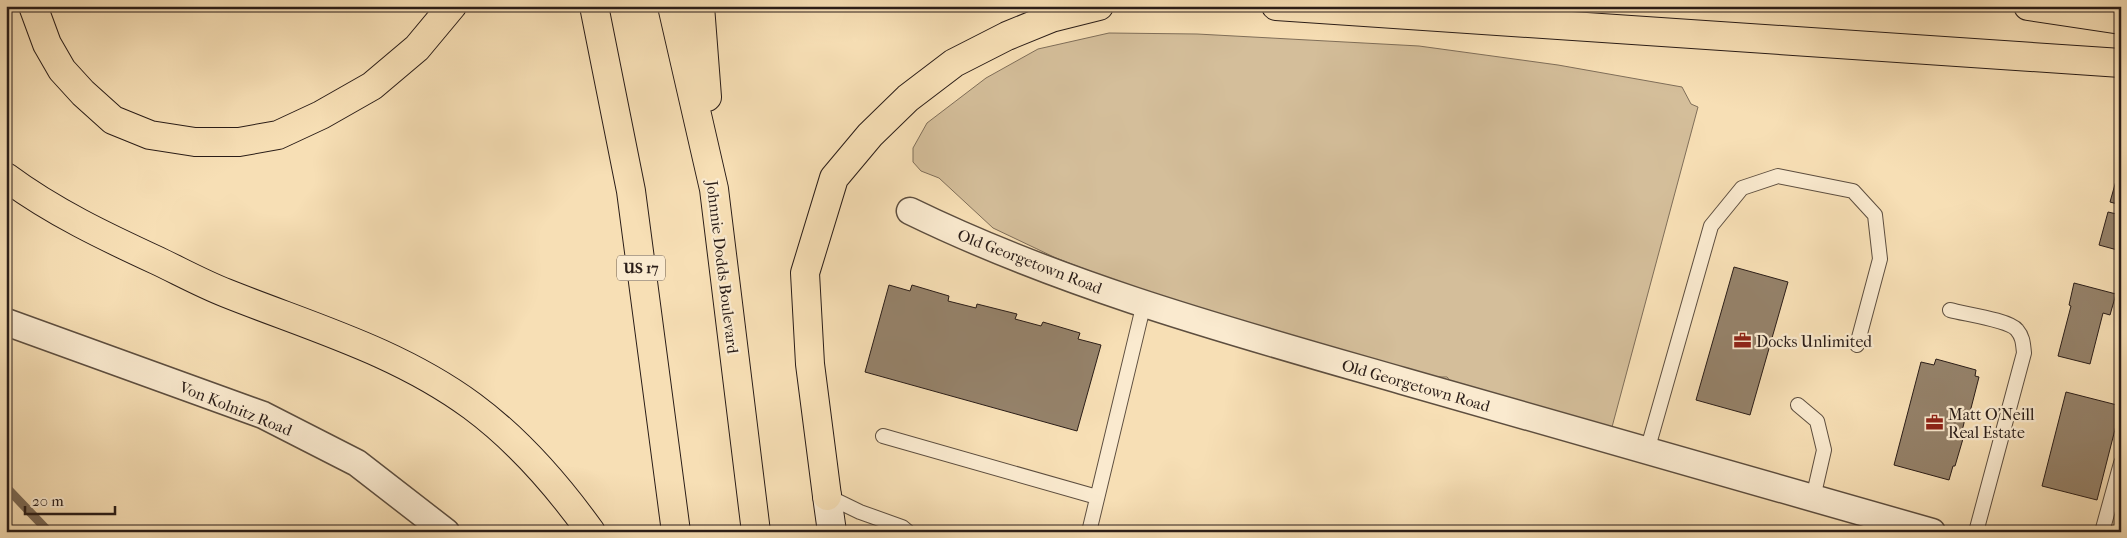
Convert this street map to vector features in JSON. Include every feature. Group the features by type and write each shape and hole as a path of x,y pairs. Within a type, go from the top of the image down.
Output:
{"highway":[{"path":"33,6 47,44 62,70 83,93 113,120 150,135 195,142 240,142 278,135 322,115 372,86 417,48 452,6"},
{"name":"US 17","path":"594,6 631,191 676,532"},
{"name":"Johnnie Dodds Boulevard","path":"672,6 714,188 756,532"},
{"path":"700,6 714,188"},
{"path":"827,496 810,364 805,273 834,178 870,135 901,104 954,63 1007,36 1050,18 1099,6"},
{"path":"1276,6 2121,63"},
{"path":"2028,6 2121,20"},
{"path":"6,177 54,209 115,242 225,292 363,344 431,380 472,406 513,440 574,509 591,532"}],"main road":[{"path":"827,496 832,532"}],"street":[{"name":"Old Georgetown Road","path":"910,210 950,230 1064,277 1234,333 1932,532"},
{"name":"Von Kolnitz Road","path":"6,322 263,415 357,463 446,532"}],"lane":[{"path":"1647,451 1711,226 1742,188 1778,176 1806,181 1853,191 1875,214 1880,259 1857,345"},
{"path":"1089,532 1144,303"},
{"path":"1950,310 2004,323 2016,329 2023,340 2024,352 1976,532"},
{"path":"1798,405 1816,421 1824,450 1813,498"},
{"path":"883,436 1097,497"},
{"path":"2102,532 2121,463"},
{"path":"827,496 860,512 902,527 908,532"}],"shaded area":[{"path":"1109,33 1197,34 1419,46 1558,65 1682,87 1691,104 1698,107 1612,427 1452,383 1447,377 1434,377 1146,293 1056,258 993,228 939,178 921,171 913,162 913,148 927,123 986,78 1038,49"}],"building":[{"path":"2121,163 2121,205 2110,202"},
{"path":"2108,212 2121,215 2121,251 2099,245"},
{"name":"Docks Unlimited","path":"1734,267 1788,282 1750,415 1696,400"},
{"path":"2074,283 2116,294 2110,315 2103,313 2090,364 2058,356 2071,306 2069,305"},
{"path":"889,285 910,291 912,285 949,296 948,301 976,308 977,304 1017,314 1015,319 1041,326 1043,322 1080,333 1078,339 1101,345 1077,431 865,372"},
{"name":"Matt O'Neill Real Estate","path":"1936,359 1976,370 1975,376 1979,377 1969,416 1966,415 1962,431 1965,432 1949,480 1894,465 1921,362 1934,365"},
{"path":"2066,392 2121,406 2097,500 2042,486"}],"waterway":[{"path":"6,487 49,532"}],"place":[{"name":"Docks Unlimited","path":"1742,341"},
{"name":"Matt O'Neill Real Estate","path":"1934,423"}]}
